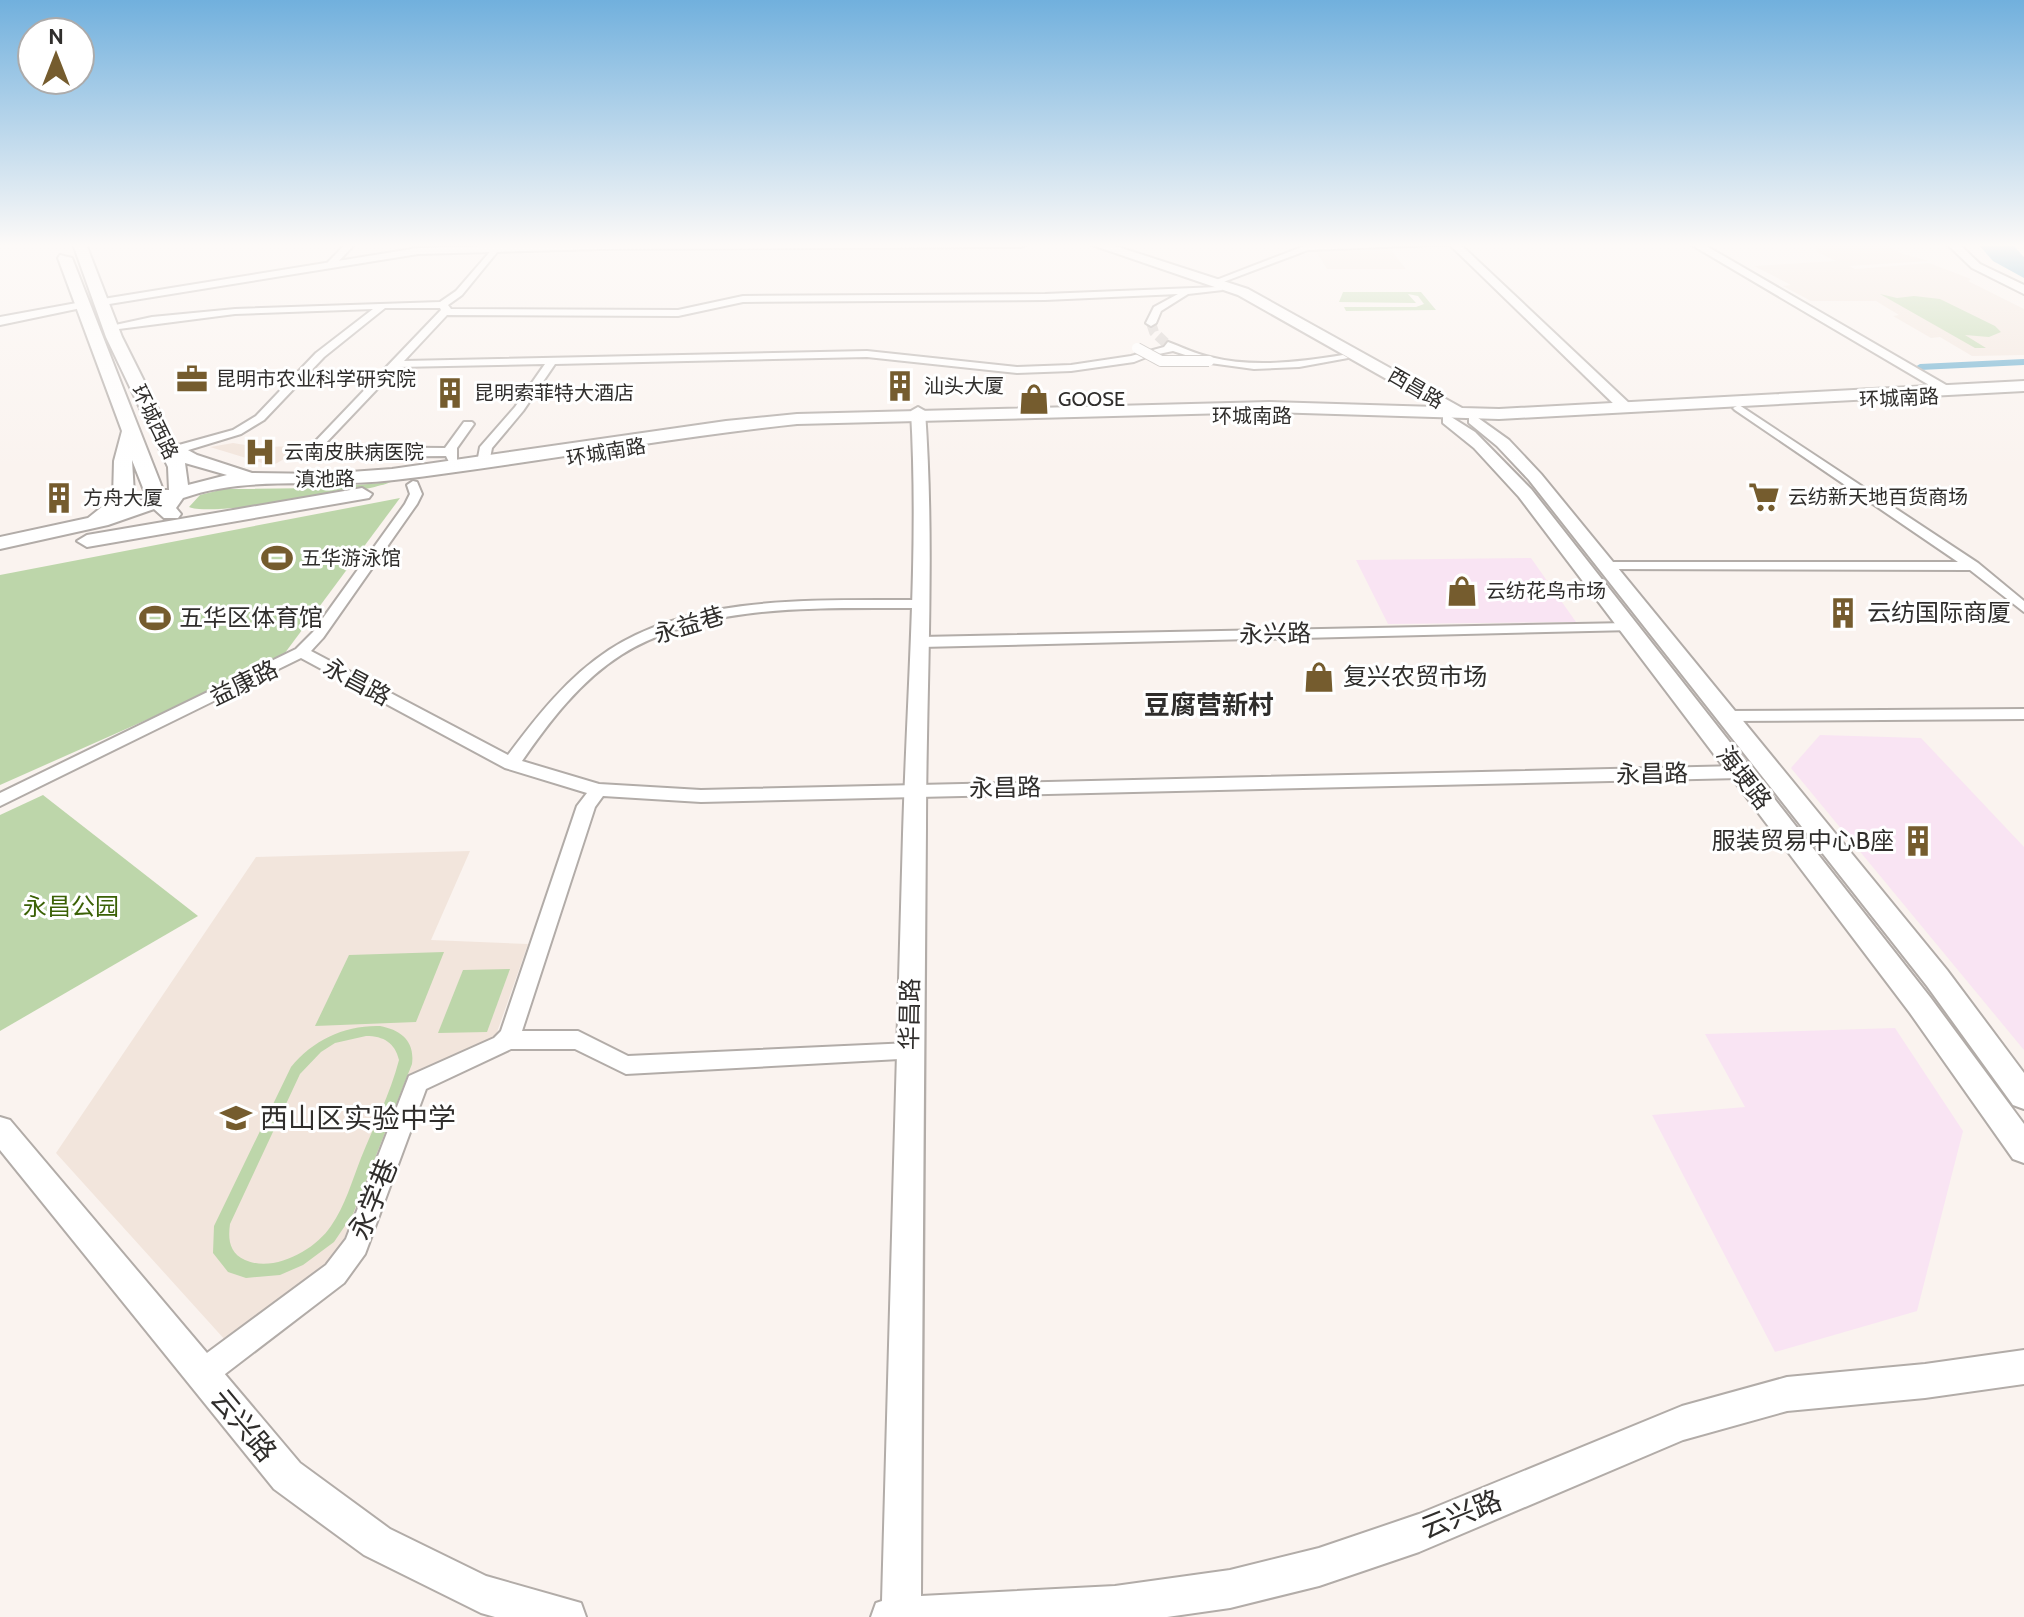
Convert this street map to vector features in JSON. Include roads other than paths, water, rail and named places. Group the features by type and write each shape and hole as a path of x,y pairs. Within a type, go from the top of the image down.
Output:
{"main road":[{"name":"环城西路","path":"88,319 131,429 171,505"},
{"name":"环城西路","path":"109,319 178,471 171,505"},
{"name":"西昌路","path":"1276,319 1455,416"},
{"name":"西昌路","path":"1293,319 1455,416"},
{"name":"环城南路","path":"1455,416 2024,386"},
{"name":"环城南路","path":"483,468 722,433 919,417 1584,418 2024,392"},
{"name":"海埂路","path":"1455,416 1503,443 1535,477 1937,978 2024,1096"},
{"name":"海埂路","path":"1455,416 1525,493 1920,1005 2024,1149"},
{"path":"2,554 117,506 126,492 123,461 131,429"},
{"path":"169,449 216,467 285,480"},
{"name":"滇池路","path":"54,542 101,521 171,505 215,483 250,479 363,478 483,468"},
{"name":"滇池路","path":"106,536 413,485 483,468"},
{"path":"2,554 106,536 139,523 171,505"},
{"name":"滇池路","path":"171,505 226,517"},
{"path":"2,554 54,542 106,536"}],"street":[{"path":"111,327 153,319"},
{"path":"169,449 237,432 260,418 320,355 365,319"},
{"path":"433,319 317,443 316,451 453,456 451,448 468,424"},
{"path":"1534,319 1625,407"},
{"path":"1827,319 1946,389"},
{"path":"393,364 867,354 1017,370 1071,368 1134,359 1170,346 1209,361"},
{"path":"1137,348 1157,360 1265,366 1296,366 1343,358"},
{"path":"483,468 486,447 519,409 551,362"},
{"path":"1739,408 1973,566 2024,608"},
{"name":"华昌路","path":"901,1617 915,790 921,642 919,417"},
{"name":"益康路","path":"0,800 301,652 318,635 411,504 416,494 413,485"},
{"path":"1605,566 1973,566"},
{"name":"永益巷","path":"511,764 540,724 582,677 623,649 662,630 736,611 920,604"},
{"name":"永兴路","path":"921,642 1628,627"},
{"name":"永昌路","path":"301,652 511,764 598,790 701,796 1740,772"},
{"path":"1725,716 2024,714"},
{"path":"598,790 586,806 507,1040 578,1040 626,1065 910,1052"},
{"name":"永学巷","path":"202,1374 335,1274 356,1246 417,1083 507,1040"},
{"name":"云兴路","path":"0,1129 287,1476 377,1542 481,1594 567,1617"},
{"name":"云兴路","path":"888,1617 1115,1605 1230,1589 1319,1567 1419,1533 1682,1423 1787,1394 1925,1381 2024,1367"}],"waterway":[{"path":"1920,367 2024,362"}],"tunnel":[{"path":"1151,323 1154,332 1168,345"}],"place":[{"name":"昆明市农业科学研究院","path":"192,379"},
{"name":"汕头大厦","path":"900,386"},
{"name":"昆明索菲特大酒店","path":"450,393"},
{"name":"GOOSE","path":"1034,399"},
{"name":"云南皮肤病医院","path":"260,452"},
{"name":"云纺新天地百货商场","path":"1764,497"},
{"name":"方舟大厦","path":"59,498"},
{"name":"五华游泳馆","path":"277,558"},
{"name":"云纺花鸟市场","path":"1462,591"},
{"name":"云纺国际商厦","path":"1843,613"},
{"name":"五华区体育馆","path":"155,618"},
{"name":"复兴农贸市场","path":"1319,677"},
{"name":"服装贸易中心B座","path":"1918,841"},
{"name":"西山区实验中学","path":"236,1118"}],"district":[{"name":"豆腐营新村","path":"1209,705"}],"park label":[{"name":"永昌公园","path":"71,907"}]}
